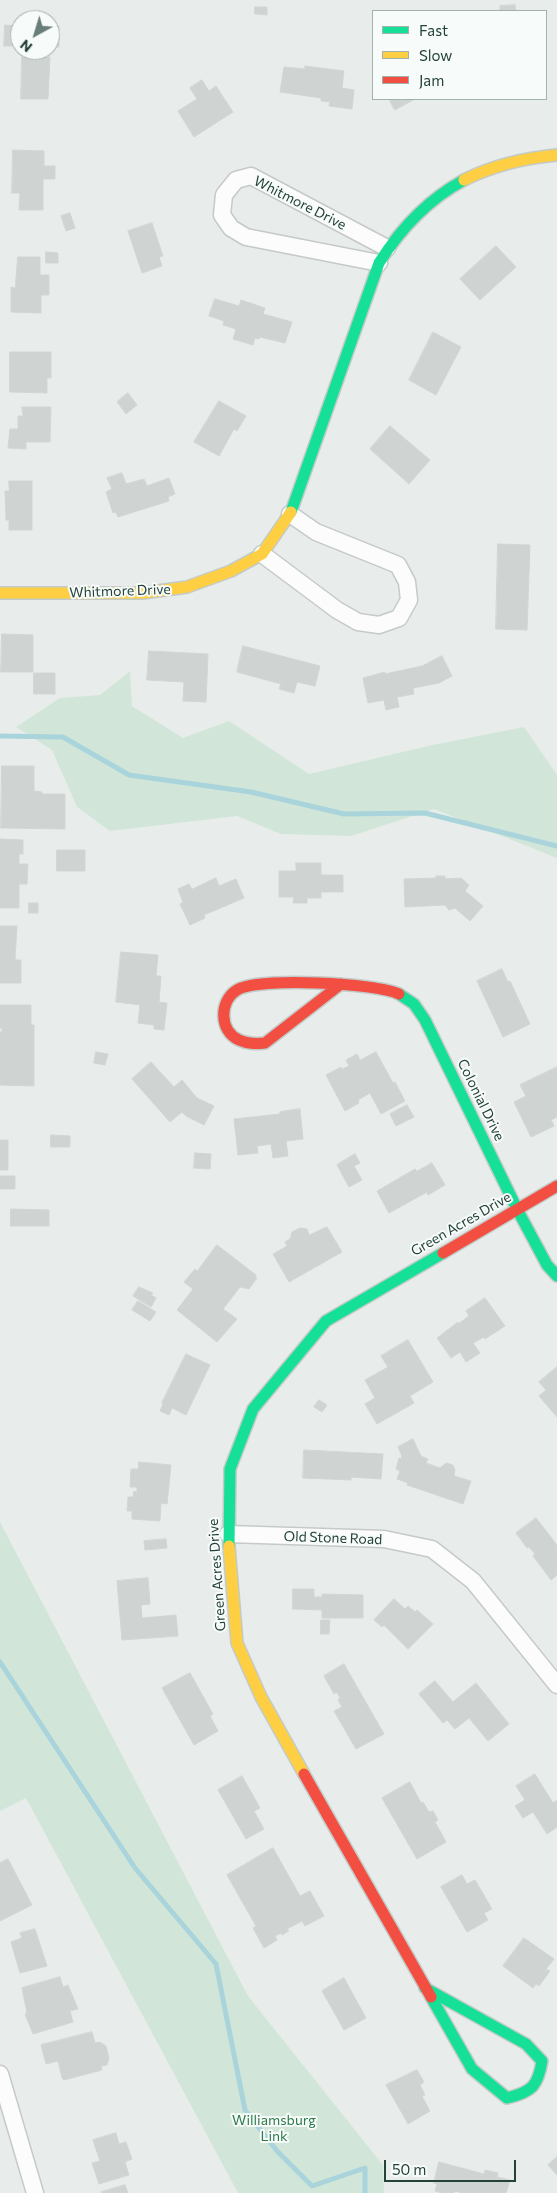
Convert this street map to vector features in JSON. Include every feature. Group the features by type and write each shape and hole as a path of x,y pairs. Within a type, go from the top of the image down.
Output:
{"street":[{"name":"Whitmore Drive","path":"0,593 144,593 187,588 232,571 262,554 290,514 379,263 387,248 424,206 460,182 497,165 557,155"},
{"name":"Whitmore Drive","path":"379,263 246,237 231,228 222,215 224,196 236,180 252,176 387,248"},
{"path":"262,554 337,610 358,622 379,625 398,618 409,600 407,582 398,565 316,532 290,514"},
{"name":"Colonial Drive","path":"341,984 265,1043 256,1045 246,1044 232,1036 225,1026 223,1015 225,1004 231,995 240,988 252,985 341,984 384,988 411,1001 421,1013 517,1209 547,1265 557,1276"},
{"name":"Green Acres Drive","path":"425,1988 526,2044 542,2062 540,2079 526,2094 507,2098 472,2069 425,1988 261,1697 237,1642 228,1534 230,1469 253,1409 326,1320 557,1186"},
{"name":"Old Stone Road","path":"228,1534 384,1539 432,1549 473,1581 557,1685"},
{"path":"0,2074 35,2193"}],"green space":[{"path":"130,671 132,706 183,738 229,721 309,774 428,746 524,727 557,775 557,858 434,809 351,836 281,834 237,816 110,831 77,807 52,750 16,727 60,698 100,695"},
{"name":"Williamsburg Link","path":"0,1522 248,1996 383,2165 384,2193 238,2193 26,1798 0,1811"}],"building":[{"path":"515,5 516,10 500,10 500,6"},
{"path":"255,7 267,7 267,15 255,14"},
{"path":"5,25 10,25 10,46 4,46"},
{"path":"22,60 50,60 48,99 21,99"},
{"path":"305,66 344,71 342,88 354,90 352,109 329,106 330,102 321,101 321,98 280,92 284,67 305,69"},
{"path":"202,80 209,91 216,86 233,112 194,137 178,111 197,99 190,88"},
{"path":"390,100 413,100 395,110"},
{"path":"13,150 44,151 44,166 55,166 55,179 43,179 43,210 19,210 20,193 12,193"},
{"path":"70,213 75,228 66,231 61,216"},
{"path":"152,223 163,256 159,257 162,266 142,273 128,231"},
{"path":"496,246 516,267 480,300 460,279"},
{"path":"46,252 58,253 58,263 46,263"},
{"path":"18,257 40,257 40,275 49,275 49,295 41,295 41,313 11,312 11,287 15,288"},
{"path":"215,299 239,306 241,300 265,308 263,314 292,322 285,343 260,337 259,339 255,338 253,345 233,339 236,329 223,325 224,321 209,316"},
{"path":"433,332 461,347 436,395 409,380"},
{"path":"10,352 51,352 51,378 47,378 47,393 10,392"},
{"path":"128,393 137,405 126,414 117,402"},
{"path":"219,401 246,416 237,431 234,429 219,456 194,442"},
{"path":"22,407 51,407 50,442 26,442 26,449 8,448 10,429 18,429 18,416 23,416"},
{"path":"390,426 430,460 409,484 370,449"},
{"path":"122,473 126,484 144,479 147,486 169,478 175,494 168,497 169,501 118,517 116,512 113,513 106,492 112,489 107,478"},
{"path":"9,481 32,481 32,530 9,530 9,520 6,520 5,491 9,491"},
{"path":"498,544 530,545 527,630 496,629"},
{"path":"2,634 33,635 33,672 1,672"},
{"path":"243,646 320,666 315,686 297,682 294,693 279,689 281,684 237,672"},
{"path":"149,651 208,654 206,702 183,701 184,682 147,680"},
{"path":"442,656 452,676 439,683 413,688 414,694 397,697 399,707 386,710 384,700 368,703 363,678 422,666"},
{"path":"34,673 55,673 55,694 34,694"},
{"path":"2,766 34,766 34,791 42,792 42,794 65,794 65,829 1,828"},
{"path":"0,839 23,840 23,854 19,854 19,864 28,864 27,884 19,884 19,908 0,908"},
{"path":"57,850 85,850 85,871 57,871"},
{"path":"296,863 321,863 321,875 343,875 343,892 321,892 321,898 307,898 307,903 293,903 294,897 279,897 279,871 296,871"},
{"path":"436,876 445,876 445,879 461,878 469,885 465,891 483,906 470,921 455,908 449,910 445,905 405,907 404,879 436,878"},
{"path":"216,878 219,886 236,879 244,898 204,915 205,918 190,925 180,904 183,902 178,889 189,884 192,889"},
{"path":"29,903 38,903 38,913 29,913"},
{"path":"0,926 17,926 15,960 21,960 21,983 0,983"},
{"path":"121,952 158,955 156,976 161,976 159,1002 167,1003 164,1030 154,1029 154,1025 138,1023 140,1005 116,1002"},
{"path":"502,969 508,982 510,981 530,1024 503,1037 477,981"},
{"path":"0,1005 31,1005 31,1025 34,1025 34,1086 0,1085 0,1032 2,1032 2,1028 0,1028"},
{"path":"96,1052 108,1054 105,1065 94,1063"},
{"path":"376,1052 405,1101 381,1114 370,1093 358,1100 359,1103 345,1111 326,1075 341,1067 342,1069 349,1066 346,1060 357,1054 360,1060"},
{"path":"151,1062 174,1087 182,1080 197,1098 214,1106 204,1125 182,1112 170,1122 132,1079"},
{"path":"557,1067 557,1117 551,1120 554,1126 531,1137 514,1102 526,1096 520,1085"},
{"path":"407,1105 414,1117 396,1126 390,1114"},
{"path":"300,1109 303,1139 286,1141 288,1156 273,1158 271,1144 257,1146 258,1153 238,1155 234,1119 280,1114 280,1112"},
{"path":"51,1135 70,1136 70,1147 51,1147"},
{"path":"0,1140 8,1140 8,1170 0,1170"},
{"path":"195,1153 211,1154 210,1169 194,1168"},
{"path":"355,1154 360,1163 354,1166 362,1180 349,1187 337,1165"},
{"path":"432,1163 445,1185 428,1195 427,1192 389,1213 377,1191 415,1169 417,1171"},
{"path":"0,1176 15,1176 15,1189 0,1189"},
{"path":"11,1209 49,1210 49,1226 11,1226"},
{"path":"327,1227 342,1252 289,1282 273,1254 287,1246 285,1242 290,1239 292,1232 300,1228 307,1229 309,1235"},
{"path":"217,1245 256,1275 255,1277 257,1278 249,1289 240,1287 223,1309 237,1319 217,1342 177,1310 193,1289 184,1282 195,1269 197,1271"},
{"path":"139,1287 153,1293 151,1295 156,1298 151,1307 133,1296"},
{"path":"485,1298 505,1326 485,1339 484,1337 473,1343 480,1353 466,1362 460,1352 451,1358 437,1338 469,1316 466,1311"},
{"path":"138,1301 156,1312 150,1321 132,1310"},
{"path":"408,1340 433,1382 410,1396 414,1403 377,1424 365,1404 375,1398 365,1380 388,1367 381,1356"},
{"path":"186,1354 210,1365 186,1415 172,1408 169,1415 160,1411 162,1403"},
{"path":"557,1367 557,1417 539,1396 546,1390 539,1382"},
{"path":"319,1400 327,1405 322,1412 314,1407"},
{"path":"413,1439 421,1456 428,1459 426,1463 440,1468 446,1463 453,1465 455,1470 454,1476 471,1481 463,1504 407,1485 408,1483 397,1479 400,1471 396,1469 399,1458 401,1459 402,1456 398,1447"},
{"path":"304,1450 383,1454 381,1479 351,1477 351,1480 303,1478"},
{"path":"139,1462 171,1465 167,1504 161,1503 160,1521 132,1519 132,1511 127,1511 128,1497 133,1497 134,1491 137,1492 137,1487 130,1487 131,1469 138,1469"},
{"path":"536,1518 557,1545 557,1575 551,1580 533,1556 535,1554 529,1547 527,1548 516,1533"},
{"path":"166,1539 167,1548 145,1550 144,1541"},
{"path":"148,1578 150,1604 141,1605 142,1618 176,1615 178,1636 122,1640 117,1581"},
{"path":"293,1589 314,1589 314,1597 322,1597 322,1594 363,1595 363,1618 322,1618 322,1610 293,1609"},
{"path":"394,1599 405,1609 408,1606 415,1612 417,1610 433,1624 408,1649 384,1625 382,1627 374,1620"},
{"path":"321,1620 330,1620 329,1634 321,1634"},
{"path":"344,1664 384,1734 356,1749 334,1711 342,1707 338,1700 340,1698 337,1692 334,1694 324,1676"},
{"path":"190,1673 213,1714 210,1716 218,1731 194,1745 162,1688"},
{"path":"435,1681 453,1702 476,1683 509,1724 488,1741 469,1718 455,1729 447,1720 443,1723 419,1694"},
{"path":"535,1774 553,1803 557,1800 557,1827 547,1834 533,1812 523,1818 515,1806 525,1800 516,1786"},
{"path":"242,1776 260,1808 254,1811 264,1829 246,1839 218,1790"},
{"path":"410,1782 421,1803 423,1802 429,1812 433,1811 438,1820 435,1822 446,1842 417,1859 382,1798"},
{"path":"273,1848 300,1896 310,1891 324,1916 305,1926 302,1921 287,1929 289,1931 275,1936 277,1940 264,1948 253,1928 256,1926 227,1875"},
{"path":"8,1859 32,1905 0,1921 0,1863"},
{"path":"462,1875 467,1884 475,1880 492,1909 484,1913 488,1920 467,1932 441,1887"},
{"path":"35,1929 47,1966 20,1973 11,1942 22,1938 20,1933"},
{"path":"524,1938 554,1959 546,1969 550,1971 539,1986 536,1984 533,1988 503,1966"},
{"path":"60,1977 63,1987 68,1985 78,2009 70,2011 73,2022 33,2034 25,2014 27,2013 22,1988"},
{"path":"344,1978 366,2018 344,2030 322,1991"},
{"path":"92,2032 95,2043 100,2042 106,2046 109,2058 107,2065 101,2066 102,2070 64,2080 58,2061 46,2064 41,2045"},
{"path":"417,2070 424,2082 420,2085 425,2095 422,2096 430,2111 408,2124 386,2085"},
{"path":"116,2133 119,2144 126,2142 132,2159 125,2162 129,2175 99,2184 92,2163 100,2161 93,2140"},
{"path":"557,2157 557,2175 548,2165"},
{"path":"439,2162 484,2174 485,2170 498,2173 497,2177 510,2180 506,2193 463,2193 454,2191 454,2193 442,2193 435,2191 437,2184 434,2183"},
{"path":"125,2185 128,2193 101,2192"}],"waterway":[{"path":"0,736 63,737 129,775 251,792 344,814 425,813 557,846"},
{"path":"0,1662 135,1868 216,1964 245,2110 277,2151 312,2186 365,2168 365,2193"}],"traffic: fast":[{"path":"291,512 379,263 396,238 416,216 438,196 464,180"},
{"path":"399,994 414,1004 425,1020 517,1209 547,1265 557,1276"},
{"path":"229,1546 230,1469 253,1409 326,1321 443,1253"},
{"path":"425,1988 526,2044 542,2061 536,2082 532,2087 507,2098 472,2069 431,1997"}],"traffic: slow":[{"path":"464,180 509,163 557,155"},
{"path":"0,593 143,593 187,587 231,571 262,554 291,512"},
{"path":"229,1546 237,1643 261,1697 304,1774"}],"traffic: jam":[{"path":"341,984 265,1043 239,1040 232,1036 225,1023 224,1008 227,1001 237,990 249,986 291,983 343,984 386,990 399,994"},
{"path":"443,1253 557,1186"},
{"path":"304,1774 431,1997"}]}
